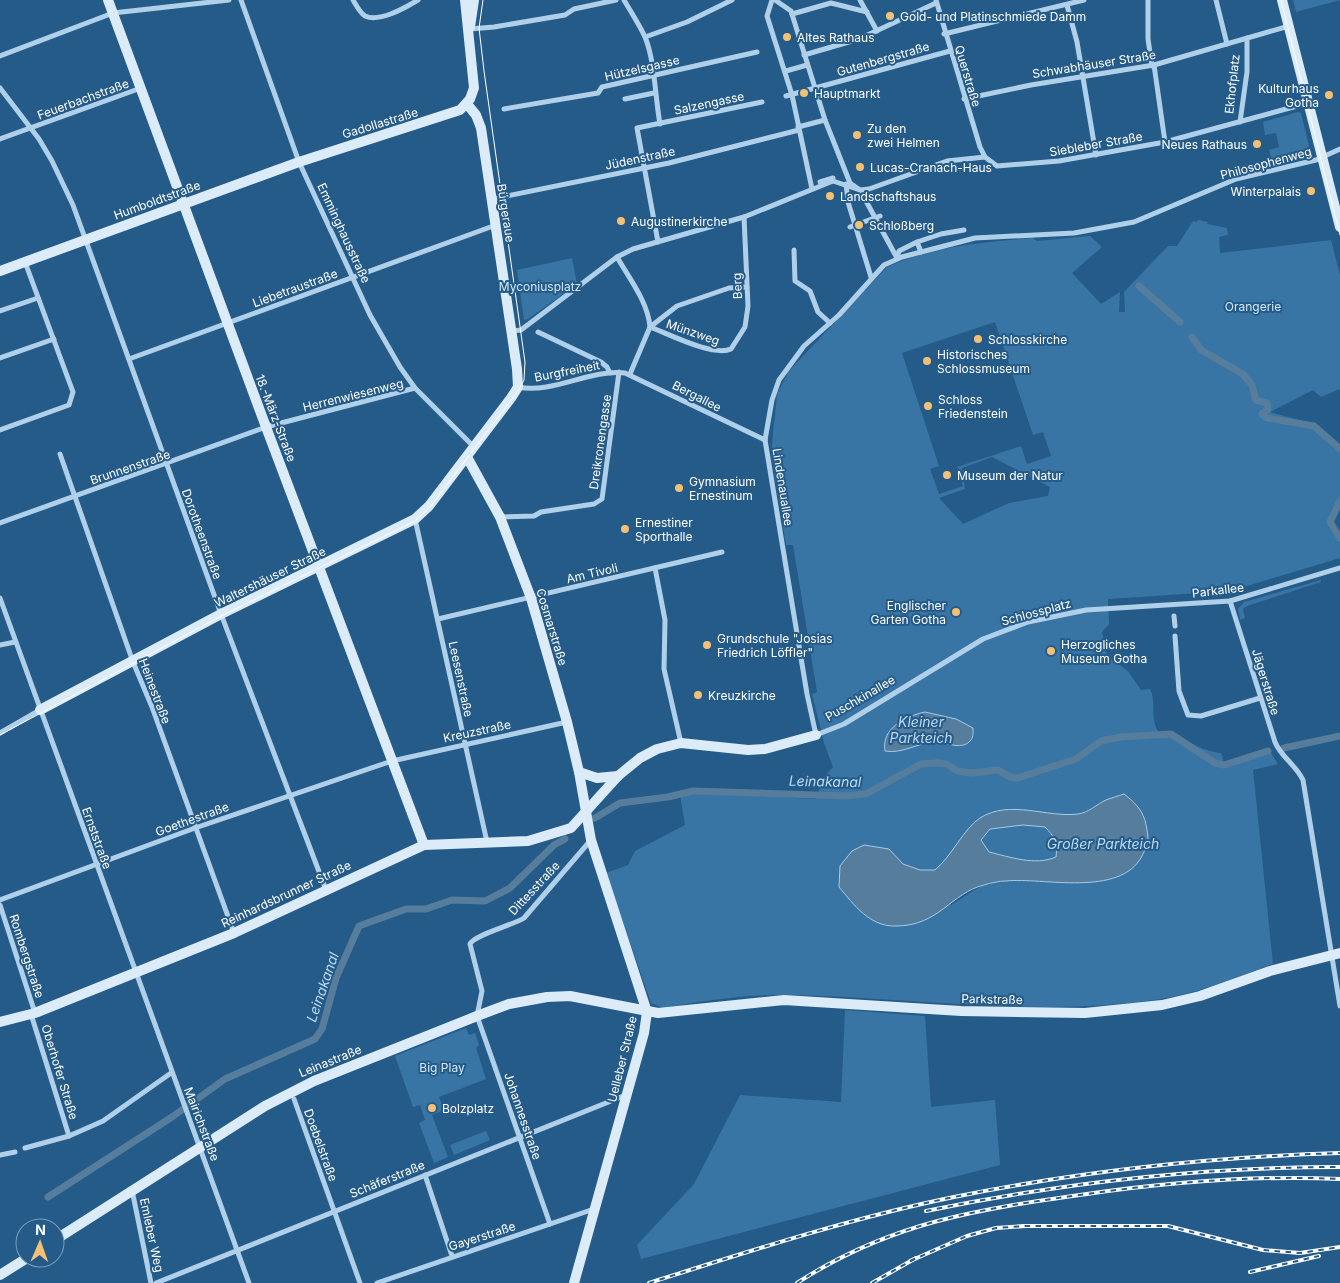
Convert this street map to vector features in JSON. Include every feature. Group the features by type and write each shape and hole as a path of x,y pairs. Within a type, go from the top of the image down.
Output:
{"street":[{"name":"18.-März-Straße","path":"108,0 227,324 424,845"},
{"path":"0,56 113,13 182,2 229,0"},
{"name":"Emminghausstraße","path":"241,0 299,162 385,342 415,388 475,447"},
{"path":"353,0 362,14 372,17 389,13 418,0"},
{"path":"465,0 474,88 467,104"},
{"path":"469,32 474,0"},
{"path":"469,32 565,15 574,9 616,0"},
{"path":"624,0 645,38 654,77 654,93 660,124"},
{"path":"645,38 687,22 732,0"},
{"path":"812,190 789,96 786,71 775,46 766,16 773,0 794,13 814,89 847,185 852,226 871,277"},
{"path":"860,0 877,31"},
{"path":"944,34 1084,0"},
{"path":"1148,0 1148,40 1165,142"},
{"name":"Ekhofplatz","path":"1216,0 1227,44 1286,27"},
{"path":"1282,0 1286,27 1340,227"},
{"path":"804,55 877,31 891,22 936,2"},
{"name":"Querstraße","path":"936,2 964,99 985,157"},
{"path":"794,13 831,3 867,12"},
{"path":"1067,5 1077,42 1096,155"},
{"name":"Ekhofplatz","path":"1247,38 1247,72 1240,122 1308,103"},
{"name":"Schwabhäuser Straße","path":"964,99 991,92 1153,65 1227,44"},
{"name":"Gutenbergstraße","path":"814,89 950,51"},
{"name":"Hützelsgasse","path":"504,109 598,93 602,87 654,77 757,52"},
{"path":"786,71 807,65"},
{"name":"Dorotheenstraße","path":"0,88 31,128 52,160 73,205 84,240 221,614 326,890"},
{"name":"Feuerbachstraße","path":"0,139 141,88"},
{"path":"789,96 814,89"},
{"path":"625,99 654,93"},
{"name":"Salzengasse","path":"645,168 637,128 762,102"},
{"name":"Gadollastraße","path":"299,162 450,115 467,104"},
{"name":"Bürgeraue","path":"467,104 480,123 512,331 518,386"},
{"path":"798,129 824,120"},
{"name":"Siebleber Straße","path":"985,157 997,166 1012,166 1096,155 1165,142 1240,122"},
{"name":"Jüdenstraße","path":"492,199 645,168 798,129"},
{"name":"Philosophenweg","path":"897,258 974,238 1094,231 1134,222 1236,179 1322,158 1340,149"},
{"path":"863,192 947,161 985,157"},
{"name":"Humboldtstraße","path":"0,271 299,162"},
{"path":"645,168 658,242"},
{"path":"820,182 833,178"},
{"path":"512,331 521,330 617,257 633,249 742,218 812,190 826,180 839,182 863,192 897,258"},
{"path":"838,186 847,185"},
{"path":"852,226 877,217"},
{"name":"Berg","path":"731,349 745,327 747,287 742,218"},
{"name":"Liebetraustraße","path":"128,359 496,225"},
{"path":"897,258 899,251 917,242 941,234 964,230"},
{"path":"917,242 921,252"},
{"path":"794,250 795,281 810,291 818,312 830,324"},
{"path":"617,257 648,314 650,327"},
{"name":"Lindenauallee","path":"816,735 807,694 765,440 772,400 779,380 804,346 830,324 884,264 897,258"},
{"path":"0,430 69,405 73,392 25,262"},
{"path":"630,374 650,327 677,306 729,288 747,287"},
{"path":"0,312 38,298"},
{"name":"Münzweg","path":"650,327 708,349 721,352 731,349"},
{"path":"538,332 601,362 607,366 610,373"},
{"path":"0,358 54,339"},
{"name":"Bergallee","path":"619,372 630,374 765,440"},
{"name":"Burgfreiheit","path":"518,386 533,389 619,372"},
{"name":"Dreikronengasse","path":"500,517 534,516 541,512 594,504 602,500 619,372"},
{"name":"Waltershäuser Straße","path":"0,733 221,614 414,519 429,506 475,447 518,386"},
{"name":"Herrenwiesenweg","path":"266,428 415,388"},
{"name":"Brunnenstraße","path":"0,523 266,428"},
{"name":"Heinestraße","path":"60,454 133,660 152,707 234,934"},
{"name":"Cosmarstraße","path":"467,457 500,517 531,598 567,722 579,772 585,815"},
{"name":"Leesenstraße","path":"414,519 487,842"},
{"name":"Am Tivoli","path":"438,619 722,552"},
{"path":"655,568 665,620 664,669 681,743"},
{"name":"Parkallee","path":"1094,609 1230,601 1340,568"},
{"name":"Ernststraße","path":"0,598 136,973"},
{"name":"Jägerstraße","path":"1230,601 1278,750 1298,771 1305,789 1335,954 1340,1006"},
{"name":"Schlossplatz","path":"985,638 1028,622 1094,609"},
{"path":"1174,616 1175,626"},
{"path":"0,619 7,617"},
{"path":"1175,636 1179,691 1188,715 1201,716 1260,698"},
{"name":"Puschkinallee","path":"585,815 618,776 650,752 681,743 758,750 816,735 844,724 985,638"},
{"path":"0,645 15,642"},
{"name":"Kreuzstraße","path":"392,760 567,722"},
{"name":"Goethestraße","path":"0,900 195,828 392,760"},
{"path":"579,772 597,778 618,776"},
{"name":"Reinhardsbrunner Straße","path":"0,1022 33,1013 234,934 424,845 528,841 571,828 585,815"},
{"name":"Uelleber Straße","path":"574,1283 646,1023 647,1012 591,840 585,815"},
{"name":"Dittesstraße","path":"477,1016 482,991 471,941 524,918 591,840"},
{"name":"Rombergstraße","path":"0,905 33,1013"},
{"name":"Parkstraße","path":"647,1012 667,1012 784,1000 917,1009 1085,1013 1162,1005 1200,996 1260,974 1335,954"},
{"name":"Mairichstraße","path":"136,973 249,1283"},
{"name":"Leinastraße","path":"65,1234 265,1106 301,1086 477,1016 509,1004 561,995 585,998 647,1012"},
{"name":"Oberhofer Straße","path":"33,1013 69,1136"},
{"name":"Johannesstraße","path":"477,1016 550,1224"},
{"path":"25,1148 69,1136 103,1121 171,1073"},
{"name":"Schäferstraße","path":"156,1283 238,1252 519,1136 626,1095"},
{"name":"Doebelstraße","path":"294,1099 360,1283"},
{"path":"0,1155 15,1152"},
{"path":"425,1175 452,1256"},
{"name":"Emleber Weg","path":"132,1190 151,1283"},
{"name":"Gayerstraße","path":"376,1283 594,1209"},
{"path":"0,1275 15,1266"}],"green space":[{"path":"1293,0 1340,0 1296,12"},
{"path":"1298,112 1301,113 1311,154 1273,164 1269,150 1279,147 1276,133 1265,135 1263,122"},
{"name":"Englischer Garten Gotha","path":"1198,220 1208,222 1207,224 1227,228 1228,235 1219,237 1220,253 1331,240 1340,275 1340,389 1321,397 1313,390 1270,412 1318,427 1334,439 1340,447 1340,504 1333,520 1340,532 1340,558 1230,591 1108,599 1109,624 1102,632 1107,656 1128,671 1141,690 1150,689 1153,700 1154,722 1159,732 1175,736 1203,749 1221,753 1224,763 1269,750 1278,764 1253,770 1273,964 1218,984 1176,996 1115,1004 1068,1007 974,1005 787,995 740,997 663,1008 651,1003 606,873 628,865 635,851 685,825 680,795 714,794 816,799 823,778 833,767 824,743 812,694 817,692 793,545 786,545 771,454 777,395 788,372 887,267 905,260 923,254 977,243 1033,238 1037,241 1090,236 1102,247 1072,273 1101,304 1120,292 1119,312 1125,312 1124,292 1168,246 1177,246 1193,221 1197,222","holes":["995,322 1033,435 1043,432 1051,456 1027,464 1021,446 957,467 963,486 939,494 930,469 939,466 902,353","992,457 1050,487 1048,496 1009,503 963,524 939,498 965,489 962,468","925,712 956,719 956,746 937,742 906,750","1106,800 1110,879 1073,883 1007,880 981,886 951,905 864,845 889,849 902,864 920,870 935,870 948,859 967,833 1024,810 1061,816 1081,814"]},
{"name":"Myconiusplatz","path":"572,258 577,284 524,320 517,270"},
{"path":"1321,580 1321,582 1247,606 1243,609 1245,618 1240,620 1238,609 1244,602"},
{"path":"1023,825 1045,827 1055,841 1057,848 1056,857 1039,861 1014,858 989,852 981,840 990,829"},
{"path":"845,1010 925,1016 931,1107 995,1100 1000,1165 641,1259 637,1245 694,1184 740,1095 841,1102"},
{"name":"Big Play","path":"466,1028 469,1035 475,1033 479,1045 476,1048 486,1079 439,1097 444,1110 432,1115 448,1157 434,1163 419,1123 425,1120 420,1105 413,1107 395,1056"},
{"path":"486,1131 490,1140 454,1155 450,1145"}],"water":[{"name":"Kleiner Parkteich","path":"925,712 956,719 973,728 972,739 961,745 935,742 904,750 885,751 887,736 896,724"},
{"name":"Großer Parkteich","path":"1124,794 1142,813 1146,824 1148,841 1142,856 1131,869 1117,877 1079,883 1021,880 992,883 962,895 923,921 911,925 896,926 878,923 870,919 857,908 839,887 840,866 852,851 864,845 889,849 903,864 920,870 935,870 974,823 992,813 1016,809 1066,815 1078,814 1106,800","holes":["1023,825 1045,827 1053,837 1057,848 1056,857 1048,860 1022,860 989,852 981,840 990,829"]}],"waterway":[{"name":"Leinakanal","path":"1139,286 1180,322"},
{"name":"Leinakanal","path":"1192,337 1201,350 1243,374 1252,385 1256,400 1267,403 1268,409 1262,414 1267,418 1314,426 1340,449"},
{"name":"Leinakanal","path":"1340,501 1330,522 1340,538"},
{"name":"Leinakanal","path":"595,818 620,803 668,797 693,791 846,796 866,794 921,764 947,764 957,771 972,773 998,770 1010,777 1018,778 1076,759 1101,741 1121,737 1171,734 1215,763 1224,765 1268,751"},
{"name":"Leinakanal","path":"1284,748 1340,736"},
{"name":"Leinakanal","path":"48,1197 172,1117 225,1079 315,1039 322,1029 336,978 359,926 406,909 426,909 452,900 485,901 510,888 554,845 565,839"}],"tram line":[{"path":"0,735 221,616 415,521 430,507 518,391 524,380 525,362 479,28 483,0"},
{"path":"1281,0 1340,235"}],"railway":[{"path":"649,1283 839,1225 954,1197 1050,1180 1146,1167 1243,1158 1340,1153"},
{"path":"926,1211 1029,1192 1132,1178 1236,1170 1340,1167"},
{"path":"797,1283 832,1262 867,1245 902,1232 937,1221 1009,1206 1182,1183 1277,1178 1340,1179"},
{"path":"910,1261 967,1236 996,1228 1025,1226 1168,1226 1263,1250 1300,1253 1340,1247"},
{"path":"1250,1272 1319,1256"},
{"path":"872,1283 916,1258"}],"place":[{"name":"Gold- und Platinschmiede Damm","path":"890,16"},
{"name":"Altes Rathaus","path":"787,37"},
{"name":"Hauptmarkt","path":"804,93"},
{"name":"Kulturhaus Gotha","path":"1329,95"},
{"name":"Zu den zwei Helmen","path":"857,135"},
{"name":"Neues Rathaus","path":"1257,144"},
{"name":"Lucas-Cranach-Haus","path":"860,167"},
{"name":"Winterpalais","path":"1311,191"},
{"name":"Landschaftshaus","path":"830,196"},
{"name":"Augustinerkirche","path":"621,221"},
{"name":"Schloßberg","path":"859,225"},
{"name":"Schlosskirche","path":"978,339"},
{"name":"Historisches Schlossmuseum","path":"927,361"},
{"name":"Schloss Friedenstein","path":"928,406"},
{"name":"Museum der Natur","path":"947,475"},
{"name":"Gymnasium Ernestinum","path":"679,488"},
{"name":"Ernestiner Sporthalle","path":"625,529"},
{"name":"Englischer Garten Gotha","path":"956,612"},
{"name":"Grundschule \"Josias Friedrich Löffler\"","path":"707,645"},
{"name":"Herzogliches Museum Gotha","path":"1051,651"},
{"name":"Kreuzkirche","path":"698,695"},
{"name":"Bolzplatz","path":"432,1108"}],"park label":[{"name":"Orangerie","path":"1253,306"}]}
